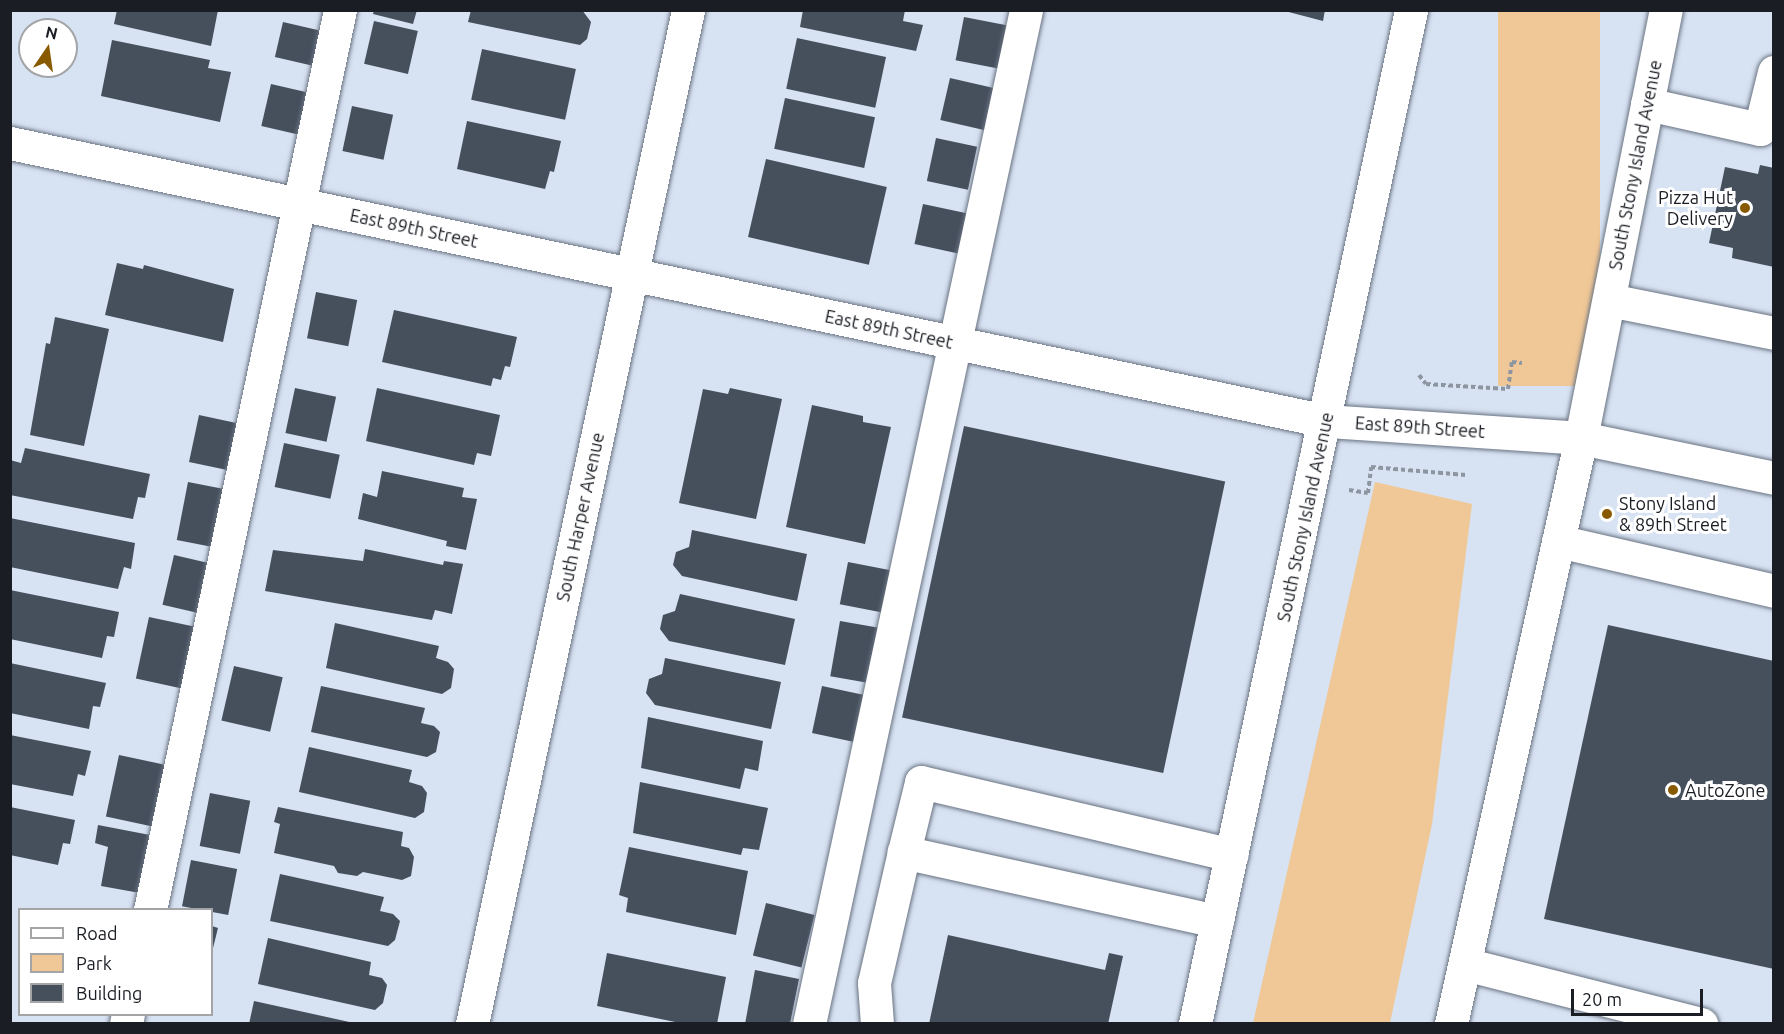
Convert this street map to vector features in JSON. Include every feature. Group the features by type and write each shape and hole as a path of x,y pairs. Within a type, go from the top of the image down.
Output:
{"main road":[{"path":"150,908 340,10"},
{"name":"South Harper Avenue","path":"472,1023 688,10"},
{"path":"810,1023 1026,10"},
{"name":"South Stony Island Avenue","path":"1195,1023 1326,421 1411,10"},
{"name":"South Stony Island Avenue","path":"1451,1023 1581,438 1666,10"},
{"path":"1647,104 1767,130 1773,72"},
{"name":"East 89th Street","path":"10,143 1326,421 1581,438 1773,478"},
{"path":"1609,300 1773,333"},
{"path":"1558,542 1773,591"},
{"path":"877,1023 874,983 921,782 1232,855"},
{"path":"904,852 1217,921"},
{"path":"1465,964 1701,1023"}],"path":[{"path":"1419,375 1426,384 1508,389 1512,362 1522,363"},
{"path":"1348,490 1368,493 1371,467 1466,475"}],"green space":[{"path":"1498,11 1600,11 1600,386 1498,386"},
{"path":"1375,482 1472,504 1432,824 1390,1023 1253,1023"}],"building":[{"path":"117,10 218,10 211,46 114,24"},
{"path":"374,10 417,10 413,24 373,14"},
{"path":"471,10 582,10 591,22 587,39 580,45 468,22"},
{"path":"803,10 905,10 903,21 923,25 916,51 800,27"},
{"path":"1281,10 1325,10 1323,21"},
{"path":"964,17 1009,26 1001,69 956,60"},
{"path":"374,21 418,31 408,74 364,64"},
{"path":"283,22 323,31 315,66 275,57"},
{"path":"797,38 886,57 875,108 786,89"},
{"path":"112,40 210,60 208,68 231,72 220,122 101,96"},
{"path":"482,49 576,69 565,120 471,100"},
{"path":"950,78 996,89 986,130 940,120"},
{"path":"271,84 310,93 300,135 261,126"},
{"path":"785,98 875,117 864,168 774,149"},
{"path":"352,106 393,115 384,160 342,151"},
{"path":"467,121 561,141 554,172 550,171 545,189 457,169"},
{"path":"936,138 977,147 968,190 927,181"},
{"path":"766,159 887,187 869,265 748,237"},
{"name":"Pizza Hut Delivery","path":"1760,165 1774,168 1774,267 1732,258 1733,248 1709,243 1725,167 1758,174"},
{"path":"923,204 969,214 960,254 914,244"},
{"path":"117,263 143,269 144,265 234,289 223,342 105,315"},
{"path":"316,292 357,300 348,346 307,338"},
{"path":"394,310 517,337 510,367 505,366 501,380 493,378 491,386 382,362"},
{"path":"55,317 109,329 84,446 30,435 46,343 50,344"},
{"path":"295,388 336,397 327,442 285,433"},
{"path":"377,388 500,415 491,456 477,453 474,465 366,441"},
{"path":"730,388 782,399 756,519 679,503 703,389 728,394"},
{"path":"812,405 863,416 863,422 891,427 865,544 786,527"},
{"path":"199,415 242,424 232,471 189,462"},
{"path":"964,426 1225,482 1163,773 902,717"},
{"path":"284,443 340,455 330,499 275,487"},
{"path":"25,448 150,474 145,498 138,497 133,519 10,495 10,460 21,463"},
{"path":"382,471 464,488 462,497 477,499 466,550 446,546 447,541 358,519 363,493 377,497"},
{"path":"188,482 225,489 214,547 177,540"},
{"path":"10,518 135,543 131,569 124,567 118,589 10,567"},
{"path":"692,530 807,554 797,601 682,576 673,565 676,552 689,547"},
{"path":"365,549 443,565 444,561 463,564 452,614 435,610 432,620 265,591 273,550 363,561"},
{"path":"174,555 214,564 202,614 163,605"},
{"path":"848,562 893,571 885,613 840,604"},
{"path":"10,590 119,612 114,637 107,636 102,658 10,639"},
{"path":"680,594 795,619 785,665 669,641 660,629 663,615 675,611"},
{"path":"149,617 195,627 182,688 136,679"},
{"path":"840,621 887,629 878,684 830,676"},
{"path":"335,623 439,646 436,658 448,662 454,669 451,688 442,694 326,668"},
{"name":"AutoZone","path":"1608,625 1774,661 1774,969 1544,919"},
{"path":"665,658 781,682 771,729 655,705 646,693 649,679 662,674"},
{"path":"10,663 106,683 100,707 93,706 89,729 10,713"},
{"path":"234,666 283,677 270,732 221,721"},
{"path":"321,686 425,708 421,723 434,726 440,732 436,752 427,757 311,732"},
{"path":"822,686 869,696 859,743 812,733"},
{"path":"648,717 763,741 758,771 745,768 740,789 641,768"},
{"path":"10,735 91,751 85,776 78,774 73,796 10,784"},
{"path":"309,747 412,770 409,782 422,786 427,793 424,812 415,818 299,792"},
{"path":"119,755 168,765 155,827 106,817"},
{"path":"640,782 768,808 759,850 743,848 741,855 633,833"},
{"path":"210,793 250,801 240,854 200,846"},
{"path":"10,807 75,820 70,844 63,843 58,865 10,855"},
{"path":"278,807 403,832 401,846 409,848 414,857 411,876 402,880 363,872 357,876 338,873 334,866 274,853 280,824 274,822"},
{"path":"98,825 150,835 140,893 101,886 108,847 95,843"},
{"path":"629,847 748,871 736,935 626,912 628,898 619,895"},
{"path":"191,860 237,869 228,915 213,912 213,908 182,906"},
{"path":"280,874 384,897 380,911 393,914 400,921 395,940 388,946 270,921"},
{"path":"766,903 815,915 801,967 753,955"},
{"path":"213,926 218,928 213,948"},
{"path":"948,935 1105,970 1109,953 1123,956 1108,1024 929,1024"},
{"path":"268,938 371,962 369,975 382,978 387,985 383,1003 375,1010 258,984"},
{"path":"607,953 726,977 717,1024 685,1024 597,1006"},
{"path":"755,970 799,979 790,1024 745,1024"},
{"path":"254,1001 354,1023 354,1024 249,1024"}],"place":[{"name":"Pizza Hut Delivery","path":"1745,208"},
{"name":"Stony Island & 89th Street","path":"1607,514"},
{"name":"AutoZone","path":"1673,790"}]}
